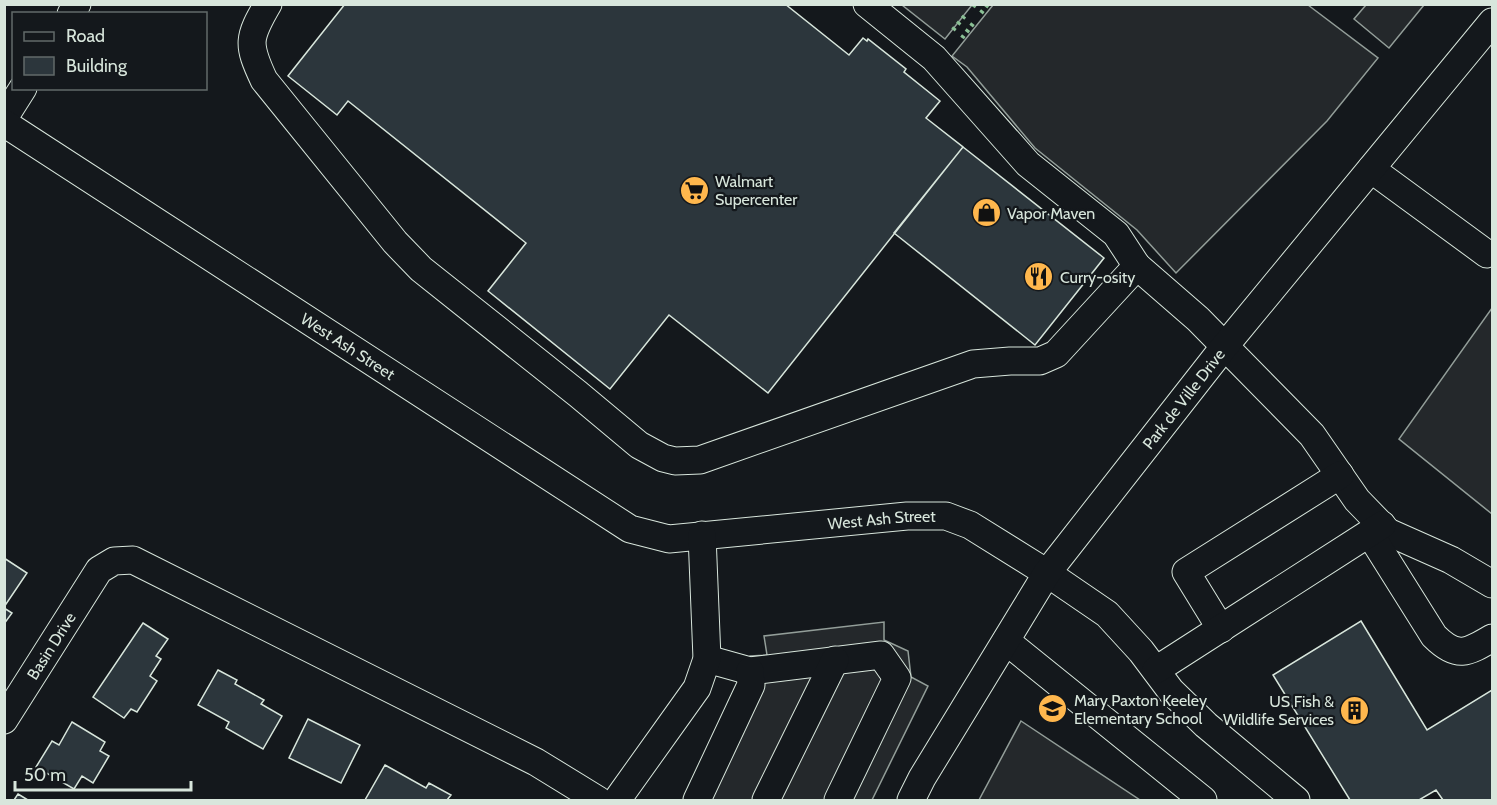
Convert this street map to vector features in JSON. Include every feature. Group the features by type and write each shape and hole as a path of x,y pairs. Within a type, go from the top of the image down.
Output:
{"street":[{"path":"268,4 251,39 254,59 264,80 395,242 421,270 639,445 663,459 700,460 973,364 1040,361 1056,354 1137,267"},
{"path":"867,4 934,58 1028,164 1116,234 1137,267 1198,319 1312,435 1376,529 1434,636 1446,648 1459,652 1474,649 1492,638"},
{"name":"Park de Ville Drive","path":"911,801 922,778 1047,573 1224,347 1492,22"},
{"path":"4,118 22,90"},
{"name":"West Ash Street","path":"4,123 630,529 669,539 907,516 946,516 970,525 1107,614 1142,651 1171,691 1206,725 1296,801"},
{"path":"1371,169 1487,254"},
{"path":"1221,629 1186,572 1340,475"},
{"path":"1156,670 1376,529 1388,532 1451,560 1492,584"},
{"path":"617,801 697,688 706,659 702,536"},
{"name":"Basin Drive","path":"4,720 99,570 114,561 133,560 536,762 598,801"},
{"path":"1006,641 1203,801"},
{"path":"706,659 750,671 881,655 897,678 838,801"},
{"path":"766,801 835,660"},
{"path":"697,801 751,685 750,671"}],"shaded area":[{"path":"902,5 972,5 945,39"},
{"path":"993,5 1308,5 1378,58 1327,121 1176,273 1137,230 1035,148 967,67 952,56"},
{"path":"1366,5 1424,5 1389,48 1354,19"},
{"path":"1492,308 1492,514 1399,439"},
{"path":"884,622 884,640 908,651 911,677 928,686 872,800 683,800 750,656 767,655 764,636"},
{"path":"1021,721 1140,800 979,800"}],"building":[{"name":"Walmart Supercenter","path":"345,4 785,4 849,55 863,38 867,41 868,39 906,69 904,72 940,101 926,118 963,147 768,393 669,315 610,389 488,291 526,243 348,101 337,115 288,76"},
{"path":"963,147 1104,258 1035,345 894,233"},
{"path":"4,558 27,573 4,607"},
{"path":"4,608 12,613 4,624"},
{"name":"US Fish & Wildlife Services","path":"1361,621 1427,730 1492,690 1492,800 1443,800 1436,790 1419,800 1350,800 1273,675"},
{"path":"143,623 168,639 156,656 161,659 150,676 157,681 137,712 131,709 124,718 93,697"},
{"path":"218,670 237,680 235,684 264,700 261,704 282,716 263,749 226,728 229,722 198,705"},
{"path":"308,719 360,745 341,783 289,758"},
{"path":"72,722 105,742 100,751 109,756 93,783 82,776 74,789 36,767 52,741 59,745"},
{"path":"385,765 426,788 429,783 451,795 447,800 365,800"},
{"path":"18,794 28,800 14,800"}],"hedge":[{"path":"981,13 988,4"},
{"path":"953,30 967,13"},
{"path":"962,38 975,21"}],"place":[{"name":"Walmart Supercenter","path":"694,190"},
{"name":"Vapor Maven","path":"986,213"},
{"name":"Curry-osity","path":"1039,277"},
{"name":"Mary Paxton Keeley Elementary School","path":"1053,709"},
{"name":"US Fish & Wildlife Services","path":"1355,710"}]}
